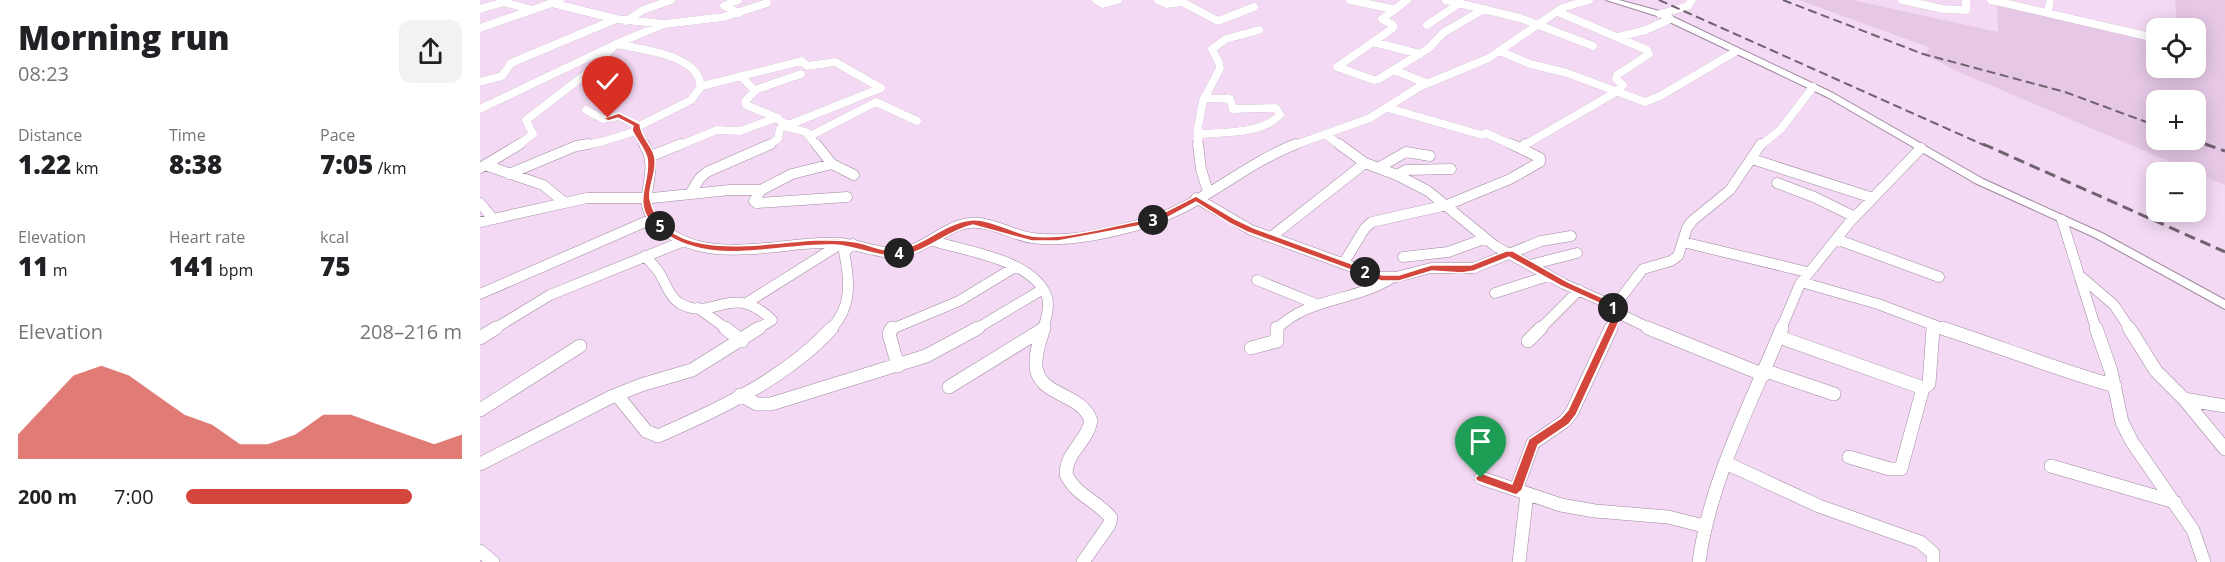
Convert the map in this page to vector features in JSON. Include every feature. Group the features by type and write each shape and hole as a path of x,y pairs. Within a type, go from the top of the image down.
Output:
{"main road":[{"path":"1610,0 1660,14 1735,52 1813,87 1979,181 2100,236 2225,305"}],"street":[{"path":"480,82 502,76 511,63 671,0"},
{"path":"738,0 724,6 739,13"},
{"path":"1096,0 1103,4 1118,0"},
{"path":"1158,0 1167,4 1182,2 1218,21 1254,7"},
{"path":"1350,0 1392,9"},
{"path":"1407,0 1392,9 1382,21 1394,27 1337,67 1374,80 1420,54 1443,33 1484,9"},
{"path":"1446,0 1537,24 1593,46"},
{"path":"586,110 603,119 619,116 637,128 651,156 645,197 652,219 663,229 684,241 704,248 726,250 784,244 848,244 893,254 933,241 960,225 980,223 1032,238 1058,238 1160,218 1278,152 1371,118 1406,93 1426,83 1478,64 1537,24 1574,4 1589,0"},
{"path":"1660,14 1688,6 1692,0"},
{"path":"1902,0 1943,9 1966,9 1966,0"},
{"path":"1990,0 2146,36"},
{"path":"2048,13 2050,0"},
{"path":"480,28 556,1 621,20 664,24 711,19 739,13 767,3"},
{"path":"480,9 504,2 531,10"},
{"path":"1427,25 1460,3"},
{"path":"1522,149 1523,145 1616,92 1623,85 1616,79 1617,75 1647,56 1649,52 1558,12"},
{"path":"1618,37 1643,32 1671,19"},
{"path":"480,109 616,44 664,24"},
{"path":"1208,192 1200,172 1200,134 1204,98 1220,64 1212,52 1214,45 1226,39 1258,30"},
{"path":"1373,42 1420,54"},
{"path":"616,44 677,58 697,74 702,86"},
{"path":"482,167 528,139 533,134 533,130 526,120 586,74 616,44"},
{"path":"1500,51 1530,64 1567,73 1638,101 1650,101 1735,52"},
{"path":"509,174 576,147 601,142 637,128 691,100 702,86 799,61 805,66 835,62 881,89 820,114 740,131 717,130 651,156"},
{"path":"819,65 803,77 755,90 754,94 746,100 746,105 800,129 810,136 821,153 832,164 854,175"},
{"path":"1394,70 1426,83"},
{"path":"741,76 755,90"},
{"path":"1519,562 1522,492 1533,442 1565,421 1572,412 1616,311 1643,270 1671,261 1677,256 1687,228 1692,221 1730,190 1762,142 1781,129 1813,87"},
{"path":"1200,134 1257,127 1275,122 1280,115 1276,108 1233,109 1230,99 1204,98"},
{"path":"480,99 490,103"},
{"path":"810,136 876,102 917,122"},
{"path":"1343,264 1365,228 1372,222 1448,206 1510,179 1542,161 1486,133 1482,135 1388,108"},
{"path":"690,194 703,174 773,143 780,135 779,130 783,123"},
{"path":"1325,134 1365,163 1397,175 1428,191 1484,239 1638,324 1765,373 1834,394"},
{"path":"1699,562 1704,526 1738,430 1765,373 1804,277 1855,217 1921,148"},
{"path":"1378,168 1406,152 1430,156"},
{"path":"1752,159 1873,198"},
{"path":"1271,237 1365,163"},
{"path":"480,222 587,198 761,190 792,174 832,164"},
{"path":"482,167 543,185 564,202"},
{"path":"1397,175 1406,170 1451,169"},
{"path":"1777,183 1814,197 1855,217"},
{"path":"761,190 755,198 757,203 847,197"},
{"path":"1196,198 1232,221 1371,275 1390,279"},
{"path":"480,204 494,219"},
{"path":"480,294 652,219"},
{"path":"2062,220 2115,386 2116,403 2132,442 2193,530 2204,562"},
{"path":"1251,348 1277,341 1277,328 1316,304 1374,289 1390,279 1431,268 1462,270 1474,268 1541,241 1571,236"},
{"path":"1403,257 1448,252 1484,239"},
{"path":"1836,239 1939,277"},
{"path":"480,338 550,295 684,241"},
{"path":"933,241 994,257 1028,274 1043,289 1048,309 1036,372 1041,382 1076,400 1087,411 1091,424 1085,438 1067,465 1066,473 1081,493 1107,512 1111,518 1083,562"},
{"path":"1683,242 1804,277 1939,327 2024,355 2057,369 2115,386"},
{"path":"747,302 848,244"},
{"path":"617,395 646,431 658,436 740,395 795,363 834,325 844,311 848,301 844,252 848,244"},
{"path":"1530,266 1577,253"},
{"path":"480,464 617,395 641,385 692,370 742,341 772,320 747,302 733,301 698,308 680,304 672,297 662,277 645,256"},
{"path":"898,366 889,334 893,327 959,302 1015,267"},
{"path":"2079,275 2114,305 2149,362 2184,399 2225,449"},
{"path":"1495,293 1548,276"},
{"path":"1257,280 1316,304"},
{"path":"740,395 757,404 771,404 898,366 948,346 1043,289"},
{"path":"1528,341 1578,291"},
{"path":"698,308 742,341"},
{"path":"1849,457 1901,470 1923,388 1929,384 1933,329 1939,327"},
{"path":"949,387 1043,329"},
{"path":"1779,337 1923,388"},
{"path":"480,410 580,346"},
{"path":"2184,399 2225,406"},
{"path":"1726,464 1819,506 1920,542 1934,553 1933,562"},
{"path":"2051,466 2175,502"},
{"path":"1481,478 1561,505 1595,511 1659,516 1704,526"},
{"path":"480,552 493,562"}],"shaded area":[{"path":"1799,0 1852,0 1998,32 1997,3 2146,40 2146,78 2206,78 2206,18 2176,18 2175,0 2225,0 2225,185 2206,177 2206,162 2171,162 1959,72 1923,54 1931,48"}],"railway":[{"path":"1659,0 1986,146"},
{"path":"1783,0 1923,54 2065,92 2146,122"},
{"path":"1983,144 2225,252"},
{"path":"2206,144 2210,146"},
{"path":"2206,144 2225,151"}],"route":[{"path":"608,118 621,116 638,125 635,128 651,156 645,197 652,219 663,229 684,241 704,248 726,250 833,242 853,244 893,254 917,248 960,225 973,222 1021,236 1058,238 1125,227 1160,218 1196,198 1216,212 1251,230 1381,278 1399,278 1431,268 1462,270 1474,268 1509,254 1564,284 1607,303 1618,313 1572,412 1555,429 1533,442 1527,453 1516,490 1481,478"}]}
